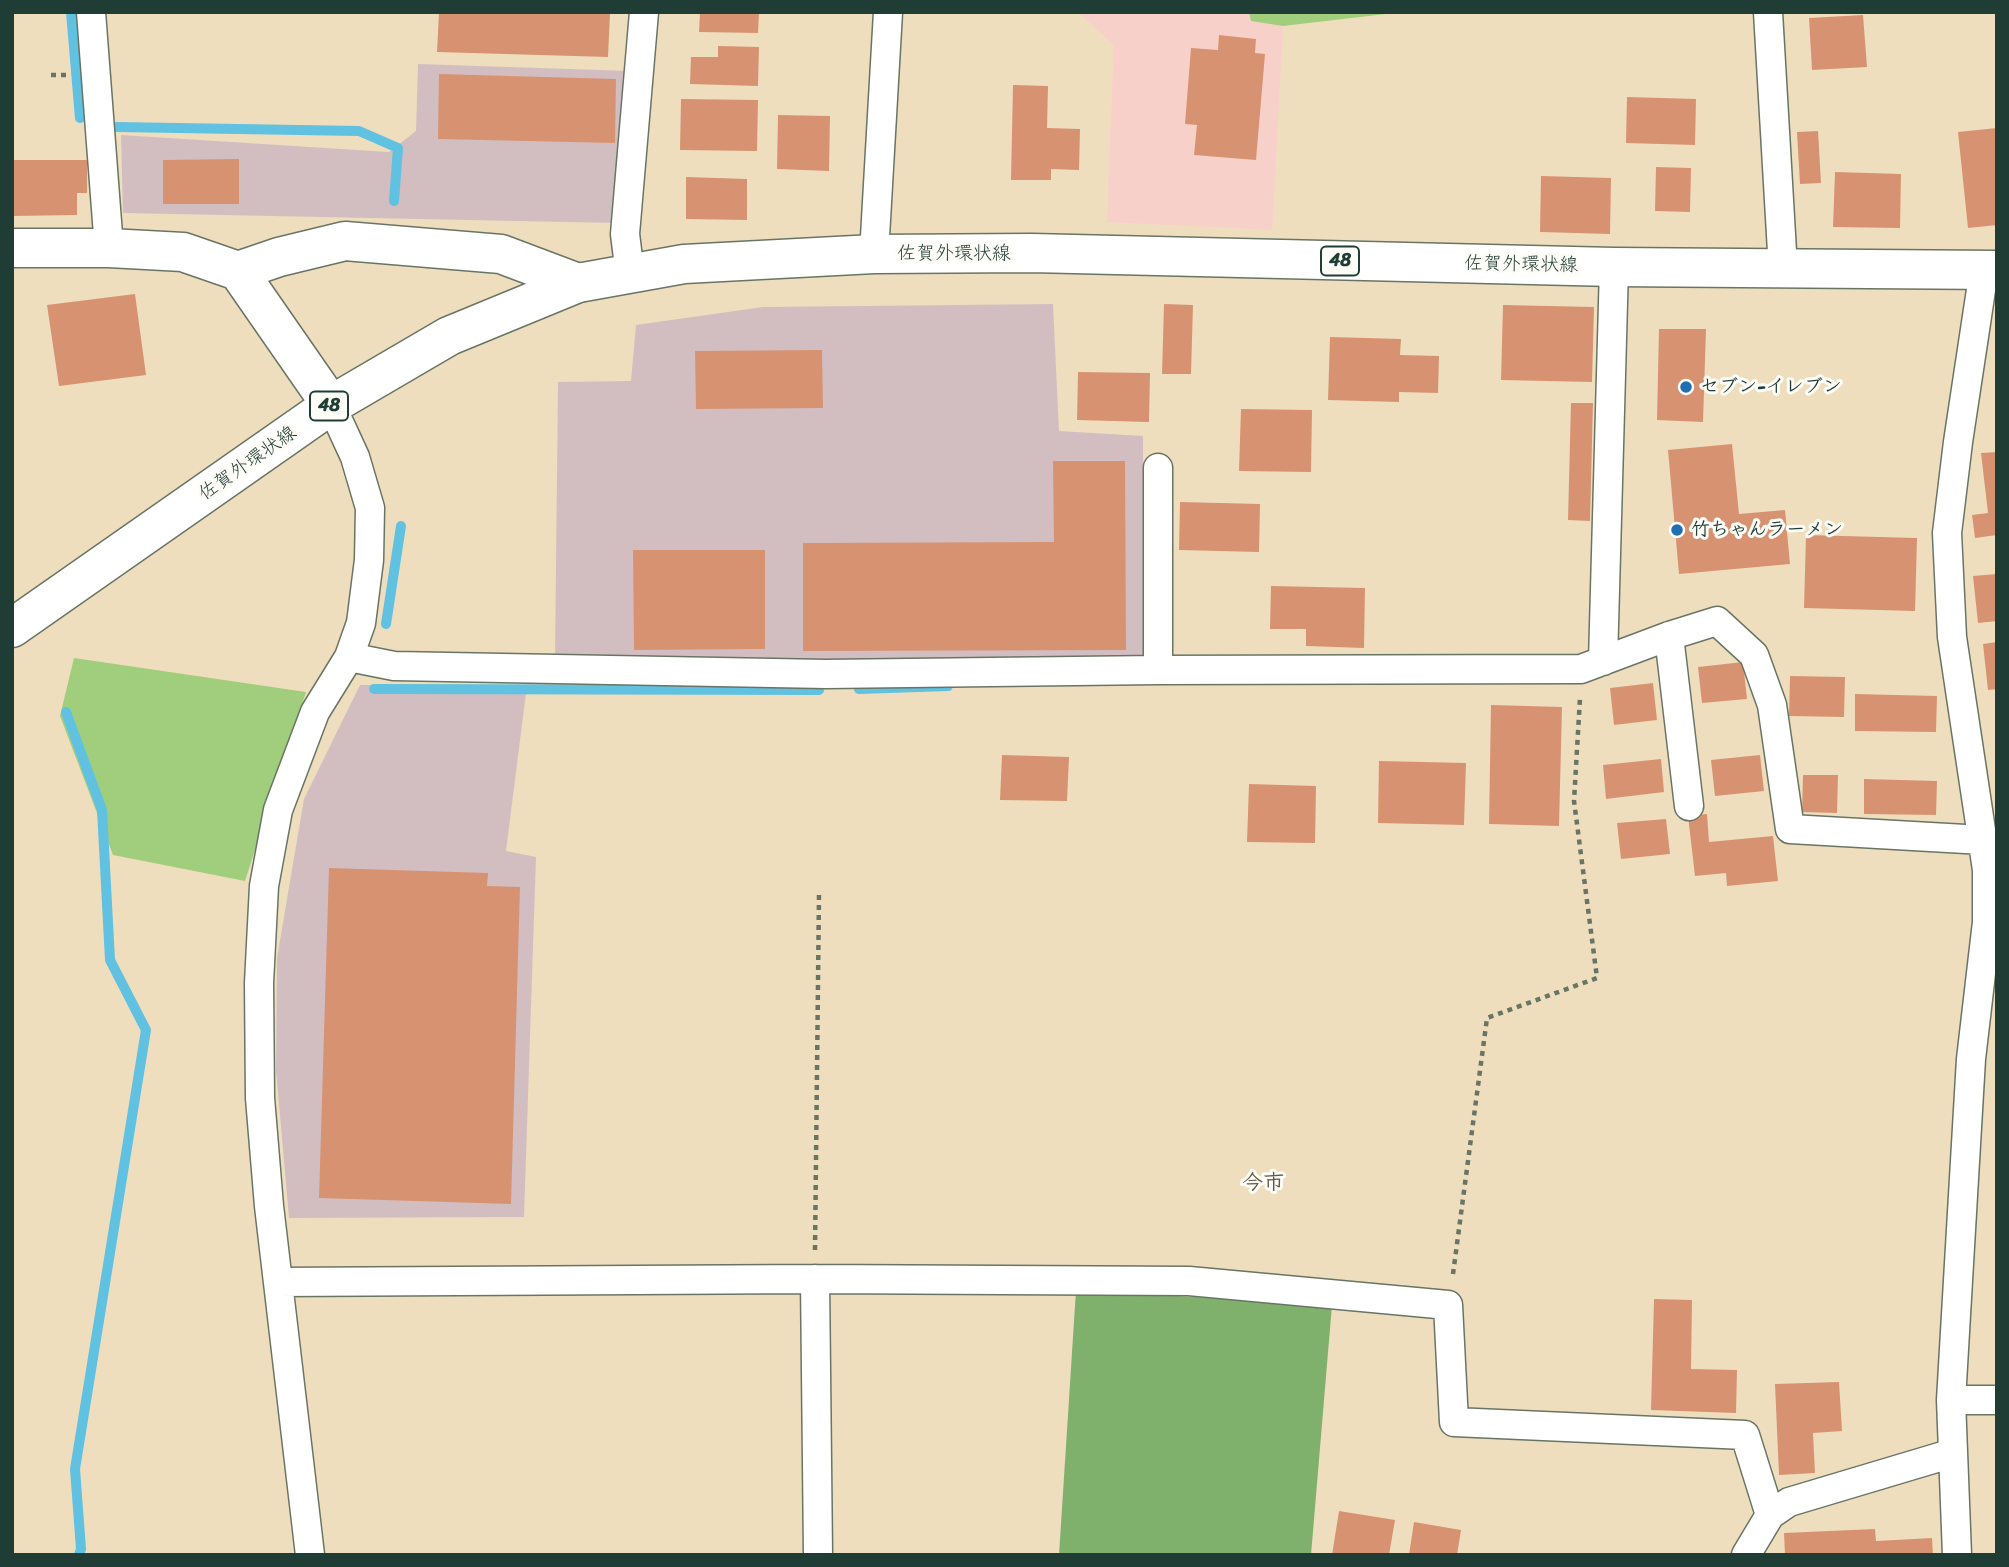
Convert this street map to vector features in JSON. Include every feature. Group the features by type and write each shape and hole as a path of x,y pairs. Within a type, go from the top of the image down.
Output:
{"main road":[{"path":"238,271 279,257 345,241 501,254 578,284"},
{"path":"12,248 109,248 183,252 238,271 331,405"},
{"name":"佐賀外環状線","path":"12,628 331,405 449,337 578,284 684,264 874,254 1032,253 1614,267 1990,270"}],"street":[{"path":"91,12 109,248"},
{"path":"629,274 625,234 644,12"},
{"path":"874,254 888,12"},
{"path":"1768,12 1783,269"},
{"path":"1592,665 1614,267"},
{"path":"1957,1555 1951,1401 1968,1097 1992,869 1983,840 1952,637 1947,533 1990,270"},
{"path":"310,1555 260,1098 259,983 264,886 278,810 315,712 349,657 361,622 369,560 370,508 355,457 331,405"},
{"path":"1158,468 1158,670"},
{"path":"349,657 394,666 812,673 1592,665 1717,621 1754,655 1772,705 1790,829 1983,840"},
{"path":"1669,636 1689,806"},
{"path":"815,1279 818,1555"},
{"path":"279,1282 1189,1280 1448,1304 1454,1422 1745,1435 1770,1515"},
{"path":"1951,1401 1997,1400"},
{"path":"1746,1555 1770,1515 1790,1502 1953,1453"}],"path":[{"path":"1448,1304 1487,1018 1597,978 1574,801 1592,665"},
{"path":"815,1279 819,894"}],"shaded area":[{"path":"1078,12 1249,12 1251,21 1283,26 1272,230 1107,222 1114,45"},
{"path":"418,64 630,71 616,223 123,213 121,135 389,152 416,131"},
{"path":"1053,304 1059,431 1143,436 1143,663 555,657 558,382 631,381 636,325 763,307"},
{"path":"360,685 527,685 506,851 536,857 524,1217 289,1218 276,1070 277,958 304,799"}],"green space":[{"path":"1249,12 1403,12 1283,26 1251,21"},
{"path":"74,658 306,692 245,881 113,855 60,716"},
{"path":"1076,1290 1332,1305 1311,1555 1059,1555"}],"building":[{"path":"439,12 610,13 608,57 437,52"},
{"path":"700,12 759,12 758,33 699,32"},
{"path":"1863,15 1867,67 1812,70 1809,18"},
{"path":"1219,35 1256,39 1255,53 1265,54 1256,160 1194,155 1197,125 1185,124 1191,48 1218,50"},
{"path":"718,46 759,47 758,86 690,84 691,57 718,57"},
{"path":"439,74 616,79 615,143 438,139"},
{"path":"1013,85 1048,86 1047,128 1080,129 1079,170 1051,169 1051,180 1011,180"},
{"path":"1627,97 1696,99 1695,145 1626,143"},
{"path":"681,99 758,100 757,151 680,150"},
{"path":"778,115 830,116 829,171 777,169"},
{"path":"1997,128 1997,225 1968,228 1958,132"},
{"path":"1818,131 1821,183 1800,184 1797,132"},
{"path":"239,159 239,204 163,204 163,160"},
{"path":"12,160 87,160 87,193 77,193 77,215 12,216"},
{"path":"1656,167 1691,168 1690,212 1655,211"},
{"path":"1835,172 1901,174 1900,228 1833,227"},
{"path":"1541,176 1611,178 1610,234 1540,232"},
{"path":"686,177 747,179 747,220 686,219"},
{"path":"135,294 146,375 59,386 47,305"},
{"path":"1164,304 1193,305 1191,374 1162,374"},
{"path":"1503,305 1594,307 1592,382 1501,380"},
{"path":"1659,329 1706,329 1703,422 1657,420"},
{"path":"1330,337 1401,339 1400,355 1439,356 1438,393 1399,392 1399,402 1328,400"},
{"path":"822,350 823,408 696,409 695,351"},
{"path":"1078,372 1150,373 1149,422 1077,420"},
{"path":"1571,403 1593,403 1590,521 1568,520"},
{"path":"1241,409 1312,410 1311,472 1239,471"},
{"path":"1732,444 1739,514 1785,510 1790,564 1679,574 1668,450"},
{"path":"1997,452 1997,535 1975,538 1972,515 1988,513 1981,453"},
{"path":"1053,461 1125,461 1126,650 803,651 803,543 1054,542"},
{"path":"1180,502 1260,504 1259,552 1179,550"},
{"path":"1806,535 1917,538 1915,611 1804,608"},
{"path":"633,550 765,550 765,649 634,650"},
{"path":"1997,574 1997,621 1978,623 1973,576"},
{"path":"1271,586 1365,588 1364,648 1306,646 1306,629 1270,629"},
{"path":"1997,642 1997,689 1988,690 1983,644"},
{"path":"1743,662 1747,699 1702,703 1698,667"},
{"path":"1790,676 1845,677 1844,717 1789,716"},
{"path":"1653,683 1657,720 1614,725 1610,688"},
{"path":"1855,694 1937,696 1936,732 1855,731"},
{"path":"1491,705 1562,707 1559,826 1489,824"},
{"path":"1002,755 1069,757 1067,801 1000,800"},
{"path":"1760,755 1764,791 1715,796 1711,760"},
{"path":"1661,759 1664,792 1606,799 1603,765"},
{"path":"1379,761 1466,763 1464,825 1378,823"},
{"path":"1803,775 1838,775 1837,813 1802,812"},
{"path":"1864,779 1937,781 1936,815 1864,814"},
{"path":"1249,784 1316,786 1315,843 1247,842"},
{"path":"1707,814 1709,842 1773,836 1778,881 1727,886 1726,873 1695,876 1688,816"},
{"path":"1666,819 1670,854 1621,859 1617,823"},
{"path":"329,868 488,873 487,886 520,887 511,1204 319,1198"},
{"path":"1654,1299 1692,1300 1691,1369 1737,1370 1736,1413 1651,1410"},
{"path":"1839,1382 1842,1431 1813,1433 1815,1473 1779,1475 1775,1384"},
{"path":"1339,1511 1395,1520 1389,1555 1332,1555"},
{"path":"1414,1522 1461,1530 1457,1555 1409,1555"},
{"path":"1875,1529 1876,1541 1932,1538 1933,1555 1785,1555 1784,1533"}],"waterway":[{"path":"71,12 80,118"},
{"path":"117,127 359,131 398,148 394,201"},
{"path":"386,624 401,526"},
{"path":"859,689 948,686"},
{"path":"374,689 819,690"},
{"path":"66,712 102,810 110,960 146,1030 75,1469 81,1549 79,1555"}],"place":[{"name":"セブン-イレブン","path":"1686,387"},
{"name":"竹ちゃんラーメン","path":"1677,530"}],"district":[{"name":"今市","path":"1263,1184"}]}
